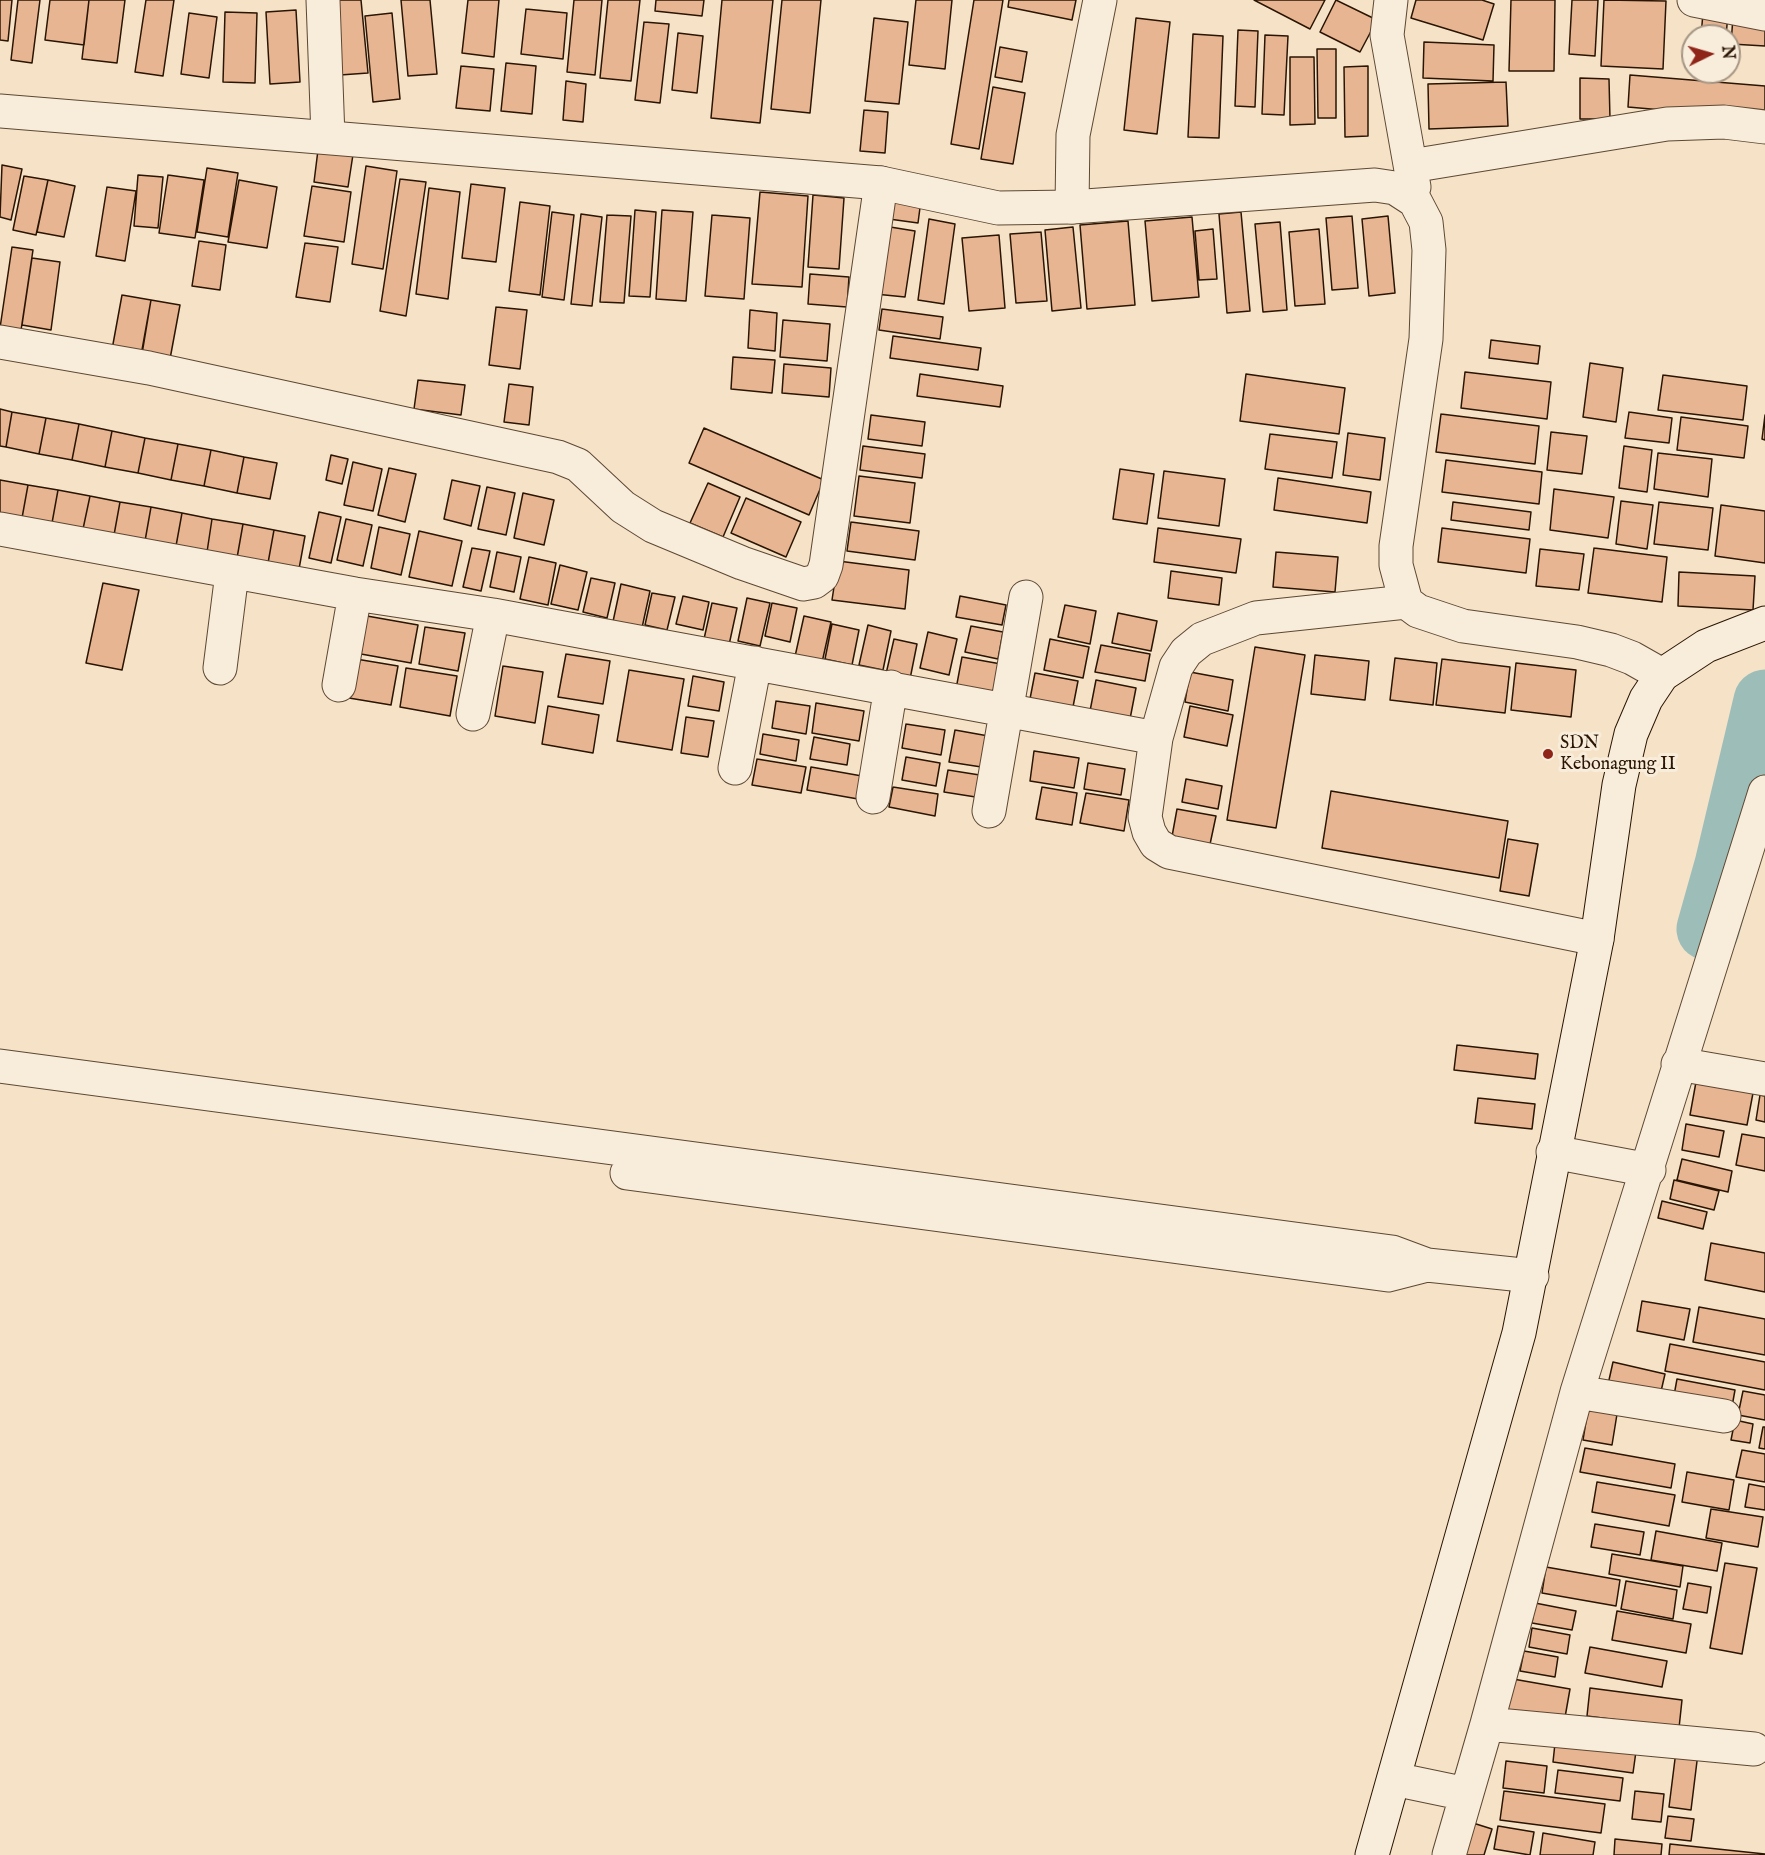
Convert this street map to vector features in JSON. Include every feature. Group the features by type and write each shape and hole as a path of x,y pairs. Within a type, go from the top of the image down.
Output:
{"street":[{"path":"323,0 328,137"},
{"path":"1072,207 1073,135 1100,0"},
{"path":"1391,0 1387,36 1411,166 1415,201 1426,222 1429,250 1426,339 1396,546 1396,565 1406,602 1418,611 1463,626 1577,642 1611,650 1632,658 1662,675"},
{"path":"1694,0 1765,14"},
{"path":"0,111 881,183 998,208 1072,207 1375,185 1395,188 1415,201"},
{"path":"1411,166 1667,124 1724,122 1765,127"},
{"path":"0,342 149,368 558,457 578,465 595,478 623,507 653,526 742,563 803,584 814,582 822,576 826,565 881,183"},
{"path":"0,529 232,573 493,615 1006,708 1156,738"},
{"path":"220,668 232,573"},
{"path":"339,685 355,594"},
{"path":"988,811 1026,597"},
{"path":"1406,602 1256,618 1202,639 1186,652 1176,668 1156,738 1145,818 1149,832 1156,844 1169,852 1597,939"},
{"path":"473,714 493,615"},
{"path":"1372,1855 1405,1782 1519,1333 1597,939 1619,785 1631,734 1646,699 1662,675 1706,646 1765,624"},
{"path":"735,768 755,663"},
{"path":"873,797 891,687"},
{"path":"1449,1855 1460,1793 1487,1724 1577,1392 1765,792"},
{"path":"1678,1064 1765,1079"},
{"path":"0,1066 1392,1252 1427,1265 1532,1276"},
{"path":"0,1089 1388,1275 1427,1265"},
{"path":"1554,1152 1645,1169"},
{"path":"1577,1392 1724,1416"},
{"path":"1487,1724 1754,1749"},
{"path":"1405,1782 1460,1793"}],"building":[{"path":"0,0 12,0 8,41 0,40"},
{"path":"18,0 40,0 32,63 11,60"},
{"path":"50,0 89,0 84,45 45,40"},
{"path":"89,0 125,0 117,63 82,59"},
{"path":"146,0 174,0 163,76 135,72"},
{"path":"333,0 361,0 368,73 340,75"},
{"path":"401,0 430,0 437,74 408,76"},
{"path":"468,0 499,0 494,57 462,53"},
{"path":"574,0 602,0 595,75 567,72"},
{"path":"608,0 640,0 631,81 600,78"},
{"path":"656,0 704,0 702,16 655,11"},
{"path":"722,0 773,0 760,123 711,118"},
{"path":"782,0 821,0 810,113 771,109"},
{"path":"916,0 952,0 945,69 909,65"},
{"path":"974,0 1003,0 979,149 951,144"},
{"path":"1009,0 1076,0 1072,20 1008,7"},
{"path":"1254,0 1325,0 1310,29"},
{"path":"1336,0 1377,20 1360,52 1320,32"},
{"path":"1416,0 1482,0 1494,4 1483,40 1411,18"},
{"path":"1511,0 1555,0 1554,71 1509,71"},
{"path":"1572,0 1598,0 1595,56 1569,54"},
{"path":"1604,0 1666,1 1663,69 1601,66"},
{"path":"526,9 567,13 563,59 521,54"},
{"path":"296,10 300,82 270,84 266,12"},
{"path":"225,12 257,13 255,83 223,82"},
{"path":"189,13 217,17 209,78 181,74"},
{"path":"392,13 400,99 373,102 365,16"},
{"path":"1703,13 1728,14 1727,24 1702,24"},
{"path":"1733,17 1765,20 1765,46 1741,45 1741,24 1732,24"},
{"path":"874,18 908,22 899,104 865,101"},
{"path":"1136,18 1170,22 1157,134 1124,130"},
{"path":"644,22 669,24 660,103 635,100"},
{"path":"1238,30 1258,31 1255,107 1235,106"},
{"path":"678,33 703,36 697,93 672,90"},
{"path":"1193,34 1223,36 1219,138 1188,137"},
{"path":"1265,35 1288,36 1284,115 1262,114"},
{"path":"1424,42 1494,45 1493,81 1423,78"},
{"path":"1000,47 1027,52 1022,82 995,77"},
{"path":"1317,49 1336,49 1336,118 1318,118"},
{"path":"1290,57 1314,57 1315,124 1290,125"},
{"path":"506,63 536,66 532,114 501,111"},
{"path":"461,66 494,69 490,111 456,108"},
{"path":"1368,66 1368,136 1345,137 1344,67"},
{"path":"1630,75 1681,79 1681,84 1765,86 1765,119 1628,107"},
{"path":"1580,78 1609,79 1610,119 1580,119"},
{"path":"566,81 586,84 583,122 563,120"},
{"path":"1506,82 1508,126 1429,129 1428,84"},
{"path":"993,87 1025,93 1013,164 981,159"},
{"path":"864,110 888,112 885,153 860,151"},
{"path":"319,142 354,148 348,187 314,182"},
{"path":"2,165 22,169 11,220 0,217"},
{"path":"366,166 397,171 383,269 352,264"},
{"path":"207,168 238,173 228,237 197,232"},
{"path":"138,175 163,177 158,228 134,226"},
{"path":"168,175 204,180 195,238 159,233"},
{"path":"24,176 48,180 36,235 13,230"},
{"path":"400,179 426,182 406,316 380,311"},
{"path":"48,180 75,186 64,237 37,232"},
{"path":"239,180 277,187 267,248 228,242"},
{"path":"471,184 505,188 496,262 462,258"},
{"path":"312,186 351,192 344,242 304,236"},
{"path":"107,187 136,191 125,261 96,256"},
{"path":"429,188 460,192 448,299 416,294"},
{"path":"760,192 808,196 802,287 752,284"},
{"path":"813,195 844,198 839,269 808,267"},
{"path":"892,197 921,200 918,223 889,219"},
{"path":"520,202 550,206 540,295 509,291"},
{"path":"635,210 656,212 650,297 629,296"},
{"path":"662,210 693,212 686,301 656,299"},
{"path":"552,212 574,215 564,300 542,297"},
{"path":"1241,212 1250,311 1227,313 1219,214"},
{"path":"581,214 602,217 592,306 571,304"},
{"path":"607,215 631,216 624,303 600,302"},
{"path":"712,215 750,218 744,299 705,296"},
{"path":"1352,216 1358,288 1332,290 1326,218"},
{"path":"1388,216 1395,293 1369,296 1362,219"},
{"path":"1192,217 1199,297 1152,301 1145,221"},
{"path":"929,219 955,224 944,304 918,300"},
{"path":"1128,221 1135,305 1087,309 1080,225"},
{"path":"1280,222 1287,310 1263,312 1255,224"},
{"path":"884,226 915,231 905,297 875,294"},
{"path":"1073,227 1081,308 1052,311 1045,230"},
{"path":"1213,229 1217,279 1199,280 1195,231"},
{"path":"1319,229 1325,304 1295,306 1289,232"},
{"path":"1041,232 1047,301 1016,303 1010,234"},
{"path":"999,235 1005,308 969,311 962,238"},
{"path":"199,241 226,245 220,290 192,286"},
{"path":"305,243 338,247 330,302 296,297"},
{"path":"12,247 33,250 20,337 0,328"},
{"path":"32,258 60,262 51,330 22,325"},
{"path":"810,274 849,277 847,307 808,304"},
{"path":"122,295 151,300 140,361 111,355"},
{"path":"151,300 180,305 170,359 142,354"},
{"path":"496,307 527,310 520,369 489,365"},
{"path":"882,309 943,317 940,339 879,330"},
{"path":"750,310 777,313 775,351 748,348"},
{"path":"783,320 830,324 827,361 780,357"},
{"path":"893,336 981,348 978,370 890,358"},
{"path":"1491,340 1540,346 1538,364 1489,358"},
{"path":"733,357 775,360 772,393 731,389"},
{"path":"1590,363 1623,368 1616,422 1583,417"},
{"path":"784,364 831,368 829,397 782,393"},
{"path":"1465,372 1551,382 1547,419 1461,408"},
{"path":"920,374 1003,386 1000,407 917,396"},
{"path":"1246,374 1345,388 1339,434 1240,421"},
{"path":"1663,375 1747,386 1743,420 1658,410"},
{"path":"418,380 465,385 461,415 414,409"},
{"path":"509,384 533,387 529,425 504,422"},
{"path":"0,409 12,412 6,447 0,446"},
{"path":"12,412 46,418 39,454 6,447"},
{"path":"1629,412 1672,418 1669,443 1625,438"},
{"path":"1441,414 1539,426 1535,464 1436,452"},
{"path":"871,415 925,422 922,446 868,439"},
{"path":"1765,415 1765,440 1762,439"},
{"path":"1681,417 1748,426 1744,458 1677,450"},
{"path":"46,418 79,424 72,460 39,454"},
{"path":"79,424 112,431 105,467 72,460"},
{"path":"704,428 824,480 809,515 689,463"},
{"path":"112,431 145,438 138,473 105,467"},
{"path":"1551,432 1587,436 1582,474 1547,470"},
{"path":"1348,433 1385,438 1380,480 1343,475"},
{"path":"1270,434 1337,442 1332,478 1265,469"},
{"path":"145,438 178,444 171,480 138,473"},
{"path":"178,444 211,450 204,486 171,480"},
{"path":"863,446 925,454 922,478 860,470"},
{"path":"1624,446 1652,450 1647,492 1619,488"},
{"path":"211,450 244,457 237,493 204,486"},
{"path":"1658,453 1712,459 1708,497 1654,489"},
{"path":"331,455 348,459 342,484 326,480"},
{"path":"244,457 277,463 270,499 237,493"},
{"path":"1446,460 1542,472 1539,504 1442,492"},
{"path":"353,462 382,469 373,511 344,505"},
{"path":"389,468 416,474 405,522 378,515"},
{"path":"1120,469 1154,474 1147,524 1113,519"},
{"path":"1164,471 1225,479 1219,526 1158,518"},
{"path":"859,476 915,483 910,523 854,516"},
{"path":"1278,478 1371,492 1367,523 1274,510"},
{"path":"0,480 28,485 22,518 0,514"},
{"path":"452,480 480,486 471,526 444,519"},
{"path":"708,483 740,497 723,537 690,523"},
{"path":"28,485 58,490 52,523 22,518"},
{"path":"487,487 515,493 506,535 478,529"},
{"path":"1554,489 1614,497 1608,538 1550,530"},
{"path":"58,490 90,496 83,529 52,523"},
{"path":"523,493 554,500 544,545 514,538"},
{"path":"90,496 120,502 114,535 83,529"},
{"path":"746,498 801,522 786,557 731,533"},
{"path":"1621,501 1653,505 1647,549 1616,544"},
{"path":"120,502 151,507 145,541 114,535"},
{"path":"1453,502 1531,512 1529,530 1451,520"},
{"path":"1659,502 1713,508 1708,550 1654,544"},
{"path":"1721,505 1765,511 1765,563 1715,556"},
{"path":"151,507 182,513 176,546 145,541"},
{"path":"319,512 341,517 331,563 309,558"},
{"path":"182,513 212,519 207,552 176,546"},
{"path":"212,519 243,524 237,558 207,552"},
{"path":"346,519 372,525 363,566 337,560"},
{"path":"851,522 919,531 915,560 847,551"},
{"path":"243,524 274,530 268,563 237,558"},
{"path":"379,527 410,534 401,575 371,568"},
{"path":"1158,528 1241,539 1236,573 1154,562"},
{"path":"1442,528 1530,539 1526,573 1438,562"},
{"path":"274,530 305,536 299,569 268,563"},
{"path":"419,531 462,541 452,586 409,577"},
{"path":"472,548 490,551 481,591 463,587"},
{"path":"1594,548 1667,557 1662,602 1588,593"},
{"path":"1540,549 1584,554 1579,590 1536,586"},
{"path":"497,552 521,557 514,592 490,587"},
{"path":"1276,552 1338,557 1335,592 1273,587"},
{"path":"529,557 556,563 548,605 520,599"},
{"path":"838,561 909,570 905,609 832,600"},
{"path":"560,565 587,572 578,610 551,604"},
{"path":"1171,571 1222,578 1219,605 1168,598"},
{"path":"1679,572 1755,576 1753,610 1678,606"},
{"path":"591,578 615,583 607,618 583,612"},
{"path":"103,583 139,590 122,670 86,663"},
{"path":"621,584 650,591 640,637 611,631"},
{"path":"652,593 675,597 667,630 645,625"},
{"path":"683,596 709,602 703,630 676,624"},
{"path":"960,596 1006,605 1002,625 956,617"},
{"path":"747,598 770,603 760,646 738,641"},
{"path":"712,603 737,608 729,645 704,639"},
{"path":"772,603 797,608 790,642 765,636"},
{"path":"1065,605 1096,611 1090,644 1058,637"},
{"path":"1118,613 1157,621 1151,651 1112,643"},
{"path":"367,616 418,625 411,663 361,654"},
{"path":"804,616 831,622 821,667 794,661"},
{"path":"832,624 859,630 852,665 825,659"},
{"path":"868,625 891,631 883,670 859,665"},
{"path":"971,626 1003,632 998,659 965,652"},
{"path":"425,627 465,633 458,671 419,664"},
{"path":"928,632 957,639 949,675 920,668"},
{"path":"894,639 917,644 910,679 886,674"},
{"path":"1050,639 1089,647 1083,678 1044,670"},
{"path":"1101,645 1150,654 1145,681 1095,672"},
{"path":"1255,647 1305,655 1276,828 1227,820"},
{"path":"566,654 610,661 603,704 558,697"},
{"path":"1315,655 1369,661 1365,700 1311,694"},
{"path":"962,657 1001,664 995,697 956,689"},
{"path":"1395,658 1437,663 1433,705 1390,700"},
{"path":"356,659 398,666 391,705 349,698"},
{"path":"1442,659 1510,667 1505,713 1436,705"},
{"path":"1516,663 1576,670 1571,717 1511,710"},
{"path":"503,666 543,672 535,723 495,716"},
{"path":"406,668 457,676 450,716 400,707"},
{"path":"629,670 684,679 672,750 617,741"},
{"path":"1190,672 1233,680 1228,711 1185,702"},
{"path":"1035,673 1078,681 1072,712 1029,704"},
{"path":"693,676 724,682 719,711 688,706"},
{"path":"1096,680 1136,688 1130,719 1090,711"},
{"path":"776,701 810,706 806,734 772,728"},
{"path":"816,703 864,711 859,741 812,733"},
{"path":"548,706 599,715 593,753 542,744"},
{"path":"1190,706 1233,715 1227,746 1184,737"},
{"path":"686,717 714,721 708,757 681,753"},
{"path":"906,724 945,730 941,755 902,748"},
{"path":"955,730 994,737 988,768 949,762"},
{"path":"763,734 799,740 796,761 760,754"},
{"path":"814,737 850,744 847,765 810,759"},
{"path":"1034,751 1079,758 1074,788 1030,781"},
{"path":"906,757 940,763 936,786 902,780"},
{"path":"757,759 806,767 801,793 752,785"},
{"path":"1088,763 1125,769 1121,795 1084,789"},
{"path":"811,767 862,776 858,799 807,790"},
{"path":"948,770 986,776 982,798 944,792"},
{"path":"1186,779 1222,786 1218,809 1182,802"},
{"path":"893,787 938,794 935,816 889,807"},
{"path":"1042,787 1077,793 1072,825 1036,819"},
{"path":"1331,791 1508,821 1499,878 1322,848"},
{"path":"1086,793 1129,800 1124,831 1080,823"},
{"path":"1177,809 1216,816 1209,849 1171,842"},
{"path":"1508,839 1538,844 1529,896 1500,891"},
{"path":"1457,1045 1538,1054 1535,1079 1454,1070"},
{"path":"1696,1082 1753,1093 1747,1125 1690,1115"},
{"path":"1760,1095 1765,1096 1765,1122 1756,1120"},
{"path":"1478,1098 1535,1104 1532,1129 1475,1123"},
{"path":"1686,1124 1724,1131 1719,1157 1682,1150"},
{"path":"1742,1134 1765,1138 1765,1171 1736,1165"},
{"path":"1682,1159 1732,1171 1728,1192 1677,1180"},
{"path":"1674,1180 1719,1191 1714,1210 1670,1199"},
{"path":"1662,1201 1707,1212 1703,1229 1658,1218"},
{"path":"1711,1243 1765,1253 1765,1292 1705,1280"},
{"path":"1642,1301 1690,1309 1684,1340 1637,1331"},
{"path":"1699,1307 1765,1319 1765,1355 1693,1342"},
{"path":"1670,1344 1765,1362 1765,1390 1665,1371"},
{"path":"1613,1362 1665,1374 1659,1400 1607,1389"},
{"path":"1677,1379 1735,1390 1731,1412 1673,1401"},
{"path":"1743,1391 1765,1395 1765,1420 1738,1415"},
{"path":"1589,1403 1618,1408 1612,1445 1583,1440"},
{"path":"1735,1420 1753,1424 1750,1443 1731,1440"},
{"path":"1763,1427 1765,1427 1765,1449 1759,1448"},
{"path":"1585,1448 1675,1464 1671,1488 1580,1472"},
{"path":"1742,1450 1765,1454 1765,1482 1736,1477"},
{"path":"1687,1472 1734,1480 1729,1510 1682,1502"},
{"path":"1597,1482 1675,1495 1669,1526 1592,1512"},
{"path":"1749,1484 1765,1487 1765,1510 1745,1507"},
{"path":"1711,1509 1763,1517 1758,1547 1706,1538"},
{"path":"1595,1524 1644,1532 1640,1555 1591,1547"},
{"path":"1656,1531 1722,1543 1717,1571 1651,1560"},
{"path":"1612,1554 1683,1566 1680,1587 1609,1574"},
{"path":"1725,1563 1757,1568 1742,1654 1710,1648"},
{"path":"1546,1567 1620,1580 1616,1606 1542,1593"},
{"path":"1626,1581 1677,1590 1673,1619 1621,1609"},
{"path":"1688,1583 1711,1587 1707,1613 1683,1609"},
{"path":"1535,1603 1576,1611 1572,1630 1532,1623"},
{"path":"1617,1611 1691,1624 1686,1653 1612,1640"},
{"path":"1532,1628 1570,1635 1567,1654 1529,1647"},
{"path":"1590,1647 1667,1661 1662,1687 1585,1673"},
{"path":"1524,1651 1558,1657 1555,1677 1520,1671"},
{"path":"1513,1679 1570,1689 1564,1723 1507,1713"},
{"path":"1590,1688 1682,1700 1679,1728 1587,1716"},
{"path":"1556,1734 1637,1744 1633,1773 1553,1762"},
{"path":"1676,1751 1698,1753 1691,1810 1669,1807"},
{"path":"1506,1761 1547,1766 1544,1793 1503,1788"},
{"path":"1558,1770 1623,1778 1620,1801 1555,1793"},
{"path":"1504,1791 1605,1804 1601,1833 1500,1820"},
{"path":"1635,1791 1664,1794 1661,1822 1632,1819"},
{"path":"1668,1816 1694,1819 1691,1841 1665,1838"},
{"path":"1473,1823 1492,1829 1484,1855 1463,1855"},
{"path":"1498,1826 1534,1832 1530,1855 1494,1849"},
{"path":"1543,1833 1595,1842 1593,1855 1540,1855"},
{"path":"1615,1839 1662,1844 1661,1855 1614,1855"},
{"path":"1670,1844 1765,1854 1765,1855 1669,1855"}],"waterway":[{"path":"1708,929 1726,865 1765,701"}],"place":[{"name":"SDN Kebonagung II","path":"1548,754"}]}
